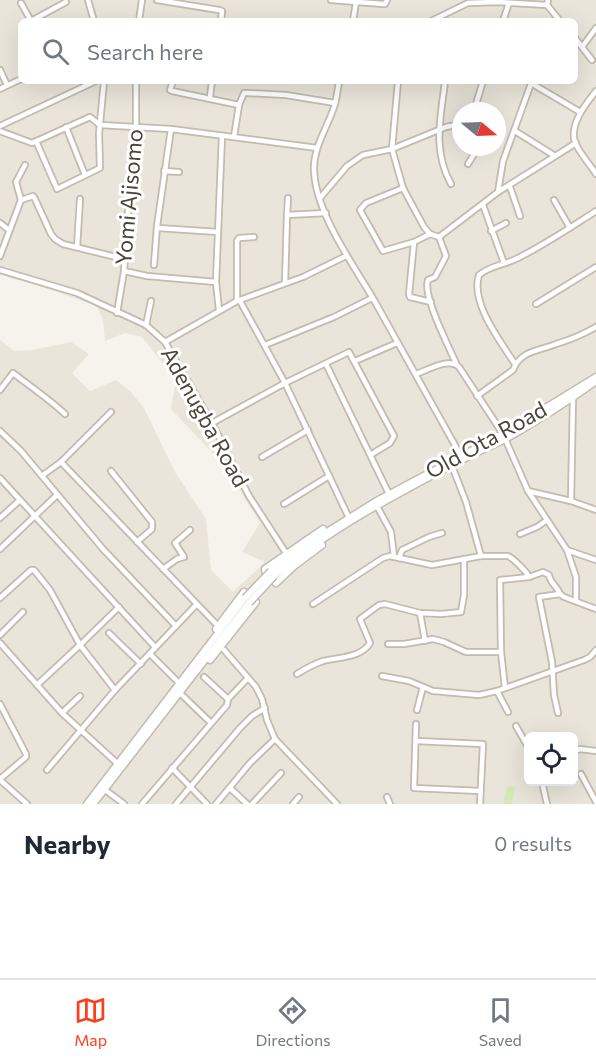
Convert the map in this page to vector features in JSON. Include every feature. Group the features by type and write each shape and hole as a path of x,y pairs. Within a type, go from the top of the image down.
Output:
{"street":[{"path":"88,0 93,18"},
{"path":"139,18 142,0"},
{"path":"157,0 219,10 222,11 221,18"},
{"path":"332,0 383,4 387,0"},
{"path":"353,18 356,2"},
{"path":"440,18 463,2 548,3 557,18"},
{"path":"21,3 29,18"},
{"path":"37,18 66,3"},
{"path":"504,18 509,3"},
{"path":"552,18 553,13"},
{"path":"582,47 596,28"},
{"path":"578,42 592,60"},
{"path":"0,70 7,85"},
{"path":"0,89 18,80"},
{"path":"0,126 90,84"},
{"path":"36,141 57,189 100,168 100,125 104,84"},
{"name":"Yomi Ajisomo","path":"117,313 124,271 136,126 136,84"},
{"path":"172,84 170,90 172,91 210,97 239,105"},
{"path":"210,97 212,84"},
{"path":"338,84 335,103 317,148 314,170 320,198 346,256 416,374 461,456"},
{"path":"398,84 392,149 403,188 421,222 430,234 439,237"},
{"path":"445,84 438,140 450,184"},
{"path":"477,102 482,84"},
{"path":"498,192 503,161 530,84"},
{"path":"534,84 580,112"},
{"path":"596,91 580,112 575,129 576,143 596,174"},
{"path":"234,137 239,105 244,93 286,95 335,103"},
{"path":"0,131 28,142 36,141 87,118 94,119 100,125 171,129 317,148"},
{"path":"320,198 354,160 369,153 392,149 452,126"},
{"path":"66,127 85,175"},
{"path":"154,265 171,129"},
{"path":"515,131 555,156"},
{"path":"219,310 216,282 222,136"},
{"path":"439,237 498,192 510,187 576,143"},
{"path":"468,164 473,156"},
{"path":"0,256 21,200 16,182 25,165"},
{"path":"164,171 179,172"},
{"path":"510,187 520,216"},
{"path":"403,188 366,203 360,210 383,252 430,234"},
{"path":"21,200 33,196 55,239 77,248 124,259"},
{"path":"285,283 288,198"},
{"path":"77,248 80,199"},
{"path":"554,200 570,228"},
{"path":"483,205 504,262"},
{"path":"515,364 490,325 478,293 479,275 504,262 515,260 596,211"},
{"path":"287,216 326,213"},
{"path":"0,223 9,230"},
{"path":"492,231 506,223"},
{"path":"158,228 218,232"},
{"path":"254,237 239,238 237,241 239,301 285,383 349,518"},
{"path":"439,237 446,256 435,277 427,282 431,302 457,364 504,436 528,491 567,550 576,577 576,600"},
{"path":"414,242 409,294 410,297 431,302"},
{"path":"165,342 219,310 346,256"},
{"path":"536,304 596,267"},
{"name":"Adenugba Road","path":"0,270 77,293 146,325 165,342 212,423 249,496 286,553"},
{"path":"124,271 147,276 216,282"},
{"path":"265,345 334,317 372,298"},
{"path":"146,325 151,301"},
{"path":"477,396 513,370 515,364 532,350 557,344 596,327"},
{"path":"355,361 397,343"},
{"path":"212,423 348,352 355,361 394,436 390,443 372,454"},
{"path":"416,374 450,362 457,364"},
{"path":"326,364 372,454 389,494"},
{"path":"0,390 13,374 46,396 65,414"},
{"name":"Old Ota Road","path":"376,504 452,466 573,398 596,379"},
{"name":"Old Ota Road","path":"376,504 389,494 504,436 596,379"},
{"path":"571,501 573,398"},
{"path":"43,475 61,462 111,412"},
{"path":"262,457 308,430"},
{"path":"0,432 43,475 103,549 176,626"},
{"path":"61,462 218,626"},
{"path":"452,466 466,502 481,556"},
{"path":"111,471 152,522 152,529 138,542"},
{"path":"284,504 329,476"},
{"path":"0,478 156,647"},
{"path":"528,491 571,501 596,510"},
{"path":"0,549 57,495"},
{"path":"0,518 20,500"},
{"path":"335,529 332,538 274,583 266,574 265,569 325,528 335,529 376,504"},
{"path":"93,804 247,600 273,573 349,518 376,504"},
{"path":"376,504 391,532 397,557"},
{"path":"520,534 547,520"},
{"path":"163,569 184,557 175,543 190,530"},
{"path":"397,557 402,550 442,533"},
{"path":"567,550 596,560"},
{"path":"314,604 383,558 397,557 432,565 481,556 512,557 530,577"},
{"path":"297,674 322,662 342,659 368,647 370,643 360,621 379,605 389,604 420,613 461,612 464,595 464,559"},
{"path":"0,598 31,570 34,570 52,595 81,645 115,690"},
{"path":"505,688 501,652 500,580 530,577 543,572 564,597 596,609"},
{"path":"87,804 194,669 218,626 244,592 256,602 204,667 194,669"},
{"path":"558,713 539,597 560,594"},
{"path":"47,770 115,690 196,605"},
{"path":"37,685 119,606"},
{"path":"0,635 23,612"},
{"path":"420,613 424,641"},
{"path":"109,633 141,664"},
{"path":"388,644 433,639 466,652 501,652"},
{"path":"0,643 62,713 118,764"},
{"path":"224,650 256,687 274,739 337,804"},
{"path":"382,676 409,681 433,691 470,695 497,691 590,657 596,650"},
{"path":"150,654 180,684"},
{"path":"590,657 596,663"},
{"path":"204,677 228,699"},
{"path":"142,804 248,678"},
{"path":"417,710 423,687"},
{"path":"497,691 508,712"},
{"path":"182,695 210,722"},
{"path":"62,713 80,696"},
{"path":"0,704 26,754 26,757 0,780 27,804"},
{"path":"176,804 240,728 252,716 265,708"},
{"path":"416,724 414,788 480,791"},
{"path":"516,726 524,740"},
{"path":"216,804 274,739"},
{"path":"416,741 483,744 480,804"},
{"path":"578,750 596,751"},
{"path":"172,768 207,804"},
{"path":"252,804 281,773"},
{"path":"581,774 596,802"},
{"path":"543,786 547,804"},
{"path":"230,788 247,804"},
{"path":"104,789 124,804"},
{"path":"293,804 299,797"},
{"path":"387,797 390,804"}],"shaded area":[{"path":"0,0 596,0 596,804 0,804 0,340 14,351 33,350 71,342 89,354 72,373 90,391 116,380 130,391 144,408 175,472 206,519 211,570 233,592 265,562 242,552 260,523 224,465 171,409 175,385 169,371 142,337 125,333 105,341 103,320 97,306 0,272"}],"green space":[{"path":"507,786 515,787 512,804 503,804"}]}
